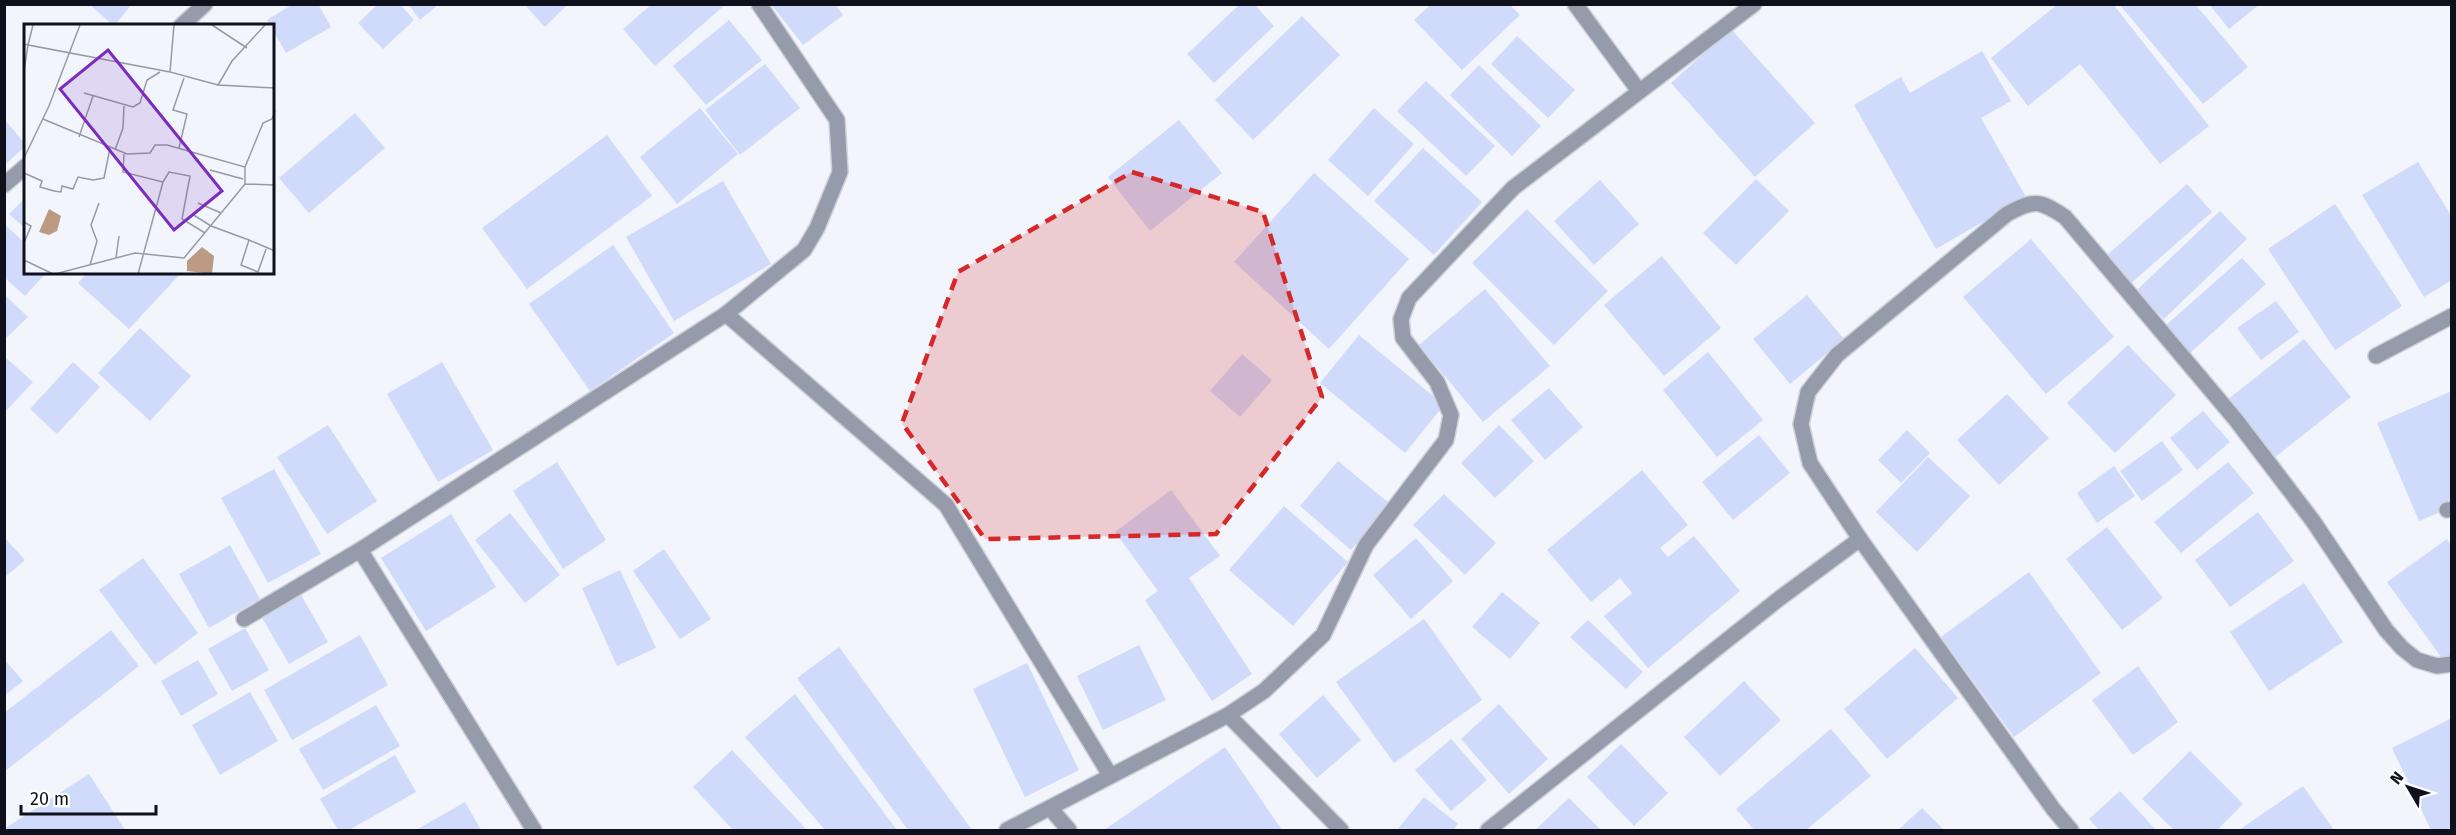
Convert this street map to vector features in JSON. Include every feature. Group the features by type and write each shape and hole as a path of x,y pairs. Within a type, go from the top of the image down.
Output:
{"street":[{"path":"183,24 205,4"},
{"path":"244,619 360,550 726,314 804,250 818,228 840,172 837,120 759,4"},
{"path":"1575,4 1639,92"},
{"path":"1007,831 1228,715 1264,691 1323,635 1366,545 1446,440 1451,415 1437,382 1403,339 1401,319 1409,298 1513,188 1754,4"},
{"path":"4,185 24,168"},
{"path":"2071,831 1860,539 1810,463 1801,424 1808,392 1837,355 2007,214 2028,202 2041,204 2065,217 2236,420 2313,521 2386,630 2402,648 2417,660 2437,666 2451,664"},
{"path":"726,314 946,505 1110,775"},
{"path":"2376,356 2451,316"},
{"path":"1488,831 1780,598 1860,539"},
{"path":"360,550 534,831"},
{"path":"1228,715 1341,831"},
{"path":"1050,808 1069,831"}],"highlighted area":[{"path":"1132,172 1263,212 1322,397 1216,534 985,539 902,423 958,272"}],"building":[{"path":"89,4 132,4 116,24 112,24"},
{"path":"293,4 318,4 331,27 286,53 274,32 274,24 269,24 267,20"},
{"path":"378,4 400,4 414,20 383,49 358,23"},
{"path":"408,4 439,4 420,20"},
{"path":"524,4 568,4 545,27"},
{"path":"652,4 726,4 655,66 623,29"},
{"path":"771,4 835,4 843,15 803,45"},
{"path":"1240,4 1254,4 1274,26 1214,83 1187,54"},
{"path":"2058,4 2113,4 2209,126 2160,164 2080,64 2028,106 1991,58"},
{"path":"2119,4 2195,4 2248,67 2203,104"},
{"path":"2209,4 2260,4 2229,29"},
{"path":"1430,5 1510,5 1520,15 1462,70 1414,20"},
{"path":"1302,16 1340,55 1253,140 1215,100"},
{"path":"729,20 762,60 706,105 673,66"},
{"path":"1731,29 1815,123 1755,177 1671,83"},
{"path":"1517,36 1575,90 1548,118 1491,64"},
{"path":"1982,51 2011,101 1981,118 2026,197 1936,249 1854,105 1901,77 1910,93"},
{"path":"765,64 800,108 740,155 705,110"},
{"path":"1479,65 1541,126 1512,156 1450,95"},
{"path":"1426,81 1495,146 1466,176 1397,111"},
{"path":"700,108 738,154 677,204 640,157"},
{"path":"1374,108 1414,144 1368,196 1328,160"},
{"path":"355,113 385,148 309,213 279,178"},
{"path":"5,120 24,143 24,147 5,165"},
{"path":"1179,120 1222,173 1150,231 1108,177"},
{"path":"607,135 652,196 527,289 482,228"},
{"path":"1423,148 1482,202 1434,255 1374,201"},
{"path":"2418,162 2452,217 2452,280 2424,297 2362,195"},
{"path":"1314,173 1409,259 1329,349 1234,262"},
{"path":"1756,179 1789,211 1736,265 1703,233"},
{"path":"1600,180 1639,224 1594,265 1554,221"},
{"path":"723,181 771,264 674,321 626,237"},
{"path":"2187,184 2212,212 2129,285 2104,258"},
{"path":"24,199 24,227 9,214"},
{"path":"2335,204 2402,306 2335,350 2268,249"},
{"path":"1527,209 1608,291 1554,345 1472,263"},
{"path":"2220,211 2247,239 2164,319 2136,291"},
{"path":"4,224 24,242 24,274 45,274 25,296 4,277"},
{"path":"2031,239 2114,337 2046,394 1963,297"},
{"path":"613,245 674,333 590,391 529,304"},
{"path":"1662,256 1721,328 1664,376 1604,305"},
{"path":"2242,258 2266,284 2189,354 2165,326"},
{"path":"86,274 180,274 129,329 78,283"},
{"path":"1485,289 1550,366 1483,422 1419,345"},
{"path":"4,294 28,317 4,340"},
{"path":"1807,295 1844,339 1790,384 1753,339"},
{"path":"2276,301 2299,332 2261,360 2237,328"},
{"path":"140,328 191,376 150,421 98,373"},
{"path":"1359,335 1444,405 1405,453 1320,383"},
{"path":"2304,339 2351,397 2274,458 2227,400"},
{"path":"2128,345 2176,395 2115,453 2067,403"},
{"path":"1708,352 1763,420 1717,457 1663,390"},
{"path":"1242,354 1272,380 1240,417 1210,391"},
{"path":"4,356 33,382 4,413"},
{"path":"73,362 100,387 57,434 30,409"},
{"path":"442,362 493,450 438,482 387,394"},
{"path":"1549,388 1583,427 1545,460 1511,420"},
{"path":"2452,391 2452,507 2419,521 2377,423"},
{"path":"2007,394 2049,438 1999,485 1957,440"},
{"path":"2203,411 2230,442 2197,470 2170,438"},
{"path":"328,425 377,501 327,534 277,457"},
{"path":"1499,425 1534,461 1495,498 1461,463"},
{"path":"1907,430 1930,453 1901,483 1878,460"},
{"path":"1759,435 1790,473 1733,520 1702,482"},
{"path":"2162,441 2183,470 2142,501 2120,471"},
{"path":"1928,457 1970,496 1917,552 1876,512"},
{"path":"1338,461 1390,504 1351,550 1300,506"},
{"path":"557,462 606,540 563,569 513,491"},
{"path":"2228,462 2254,493 2181,553 2154,522"},
{"path":"2114,466 2135,496 2097,523 2077,493"},
{"path":"274,469 321,554 268,583 221,498"},
{"path":"1642,470 1688,525 1660,548 1668,557 1694,536 1740,591 1648,668 1604,616 1632,593 1620,578 1591,602 1547,550"},
{"path":"1171,490 1220,556 1189,578 1252,674 1212,701 1145,600 1158,591 1115,532"},
{"path":"1444,494 1496,543 1465,575 1413,525"},
{"path":"1284,506 1348,562 1293,626 1229,570"},
{"path":"2258,512 2294,561 2230,607 2195,560"},
{"path":"510,513 560,575 525,603 475,540"},
{"path":"451,514 496,587 426,631 381,558"},
{"path":"2107,527 2163,598 2122,630 2066,559"},
{"path":"4,537 25,560 4,578"},
{"path":"1416,538 1453,581 1411,619 1373,575"},
{"path":"2447,539 2452,546 2452,655 2444,661 2387,582"},
{"path":"230,545 260,599 209,628 179,574"},
{"path":"664,549 711,619 680,639 633,571"},
{"path":"143,558 198,633 155,665 99,590"},
{"path":"620,570 656,648 617,666 582,588"},
{"path":"2029,572 2101,673 2014,737 1941,637"},
{"path":"2304,583 2343,642 2269,691 2230,632"},
{"path":"1502,592 1540,623 1510,659 1472,627"},
{"path":"300,593 328,642 289,664 261,616"},
{"path":"1424,619 1482,700 1394,763 1336,682"},
{"path":"1588,620 1643,672 1626,689 1570,637"},
{"path":"245,628 269,670 232,691 208,649"},
{"path":"111,630 139,666 4,772 4,713"},
{"path":"360,635 388,685 292,740 264,690"},
{"path":"1139,645 1166,700 1103,730 1077,676"},
{"path":"839,647 972,830 908,830 797,678"},
{"path":"1915,648 1958,698 1887,759 1844,709"},
{"path":"4,659 23,681 4,696"},
{"path":"198,660 218,694 181,716 161,681"},
{"path":"1027,663 1079,770 1025,797 973,689"},
{"path":"2138,666 2178,722 2133,755 2092,700"},
{"path":"1744,681 1781,720 1720,776 1684,737"},
{"path":"250,692 278,741 220,775 192,725"},
{"path":"795,694 897,830 825,830 745,737"},
{"path":"1323,695 1361,740 1317,778 1279,734"},
{"path":"1499,704 1548,759 1509,794 1461,739"},
{"path":"376,705 400,746 323,790 299,749"},
{"path":"2450,719 2452,723 2452,830 2431,830 2392,748"},
{"path":"1831,729 1871,776 1806,830 1754,830 1736,809"},
{"path":"1451,739 1487,780 1451,811 1415,770"},
{"path":"1621,744 1668,793 1634,826 1587,777"},
{"path":"1225,747 1282,830 1104,830"},
{"path":"732,750 807,830 733,830 693,787"},
{"path":"2190,751 2243,804 2217,830 2174,830 2142,799"},
{"path":"395,755 416,792 349,830 338,830 320,799"},
{"path":"89,774 125,830 4,830 4,829"},
{"path":"2303,786 2334,830 2239,830"},
{"path":"2120,791 2156,830 2099,830 2089,819"},
{"path":"1424,797 1458,824 1453,830 1397,830"},
{"path":"1569,798 1601,830 1535,830"},
{"path":"465,802 481,830 416,830"},
{"path":"1922,808 1944,830 1898,830"}]}
